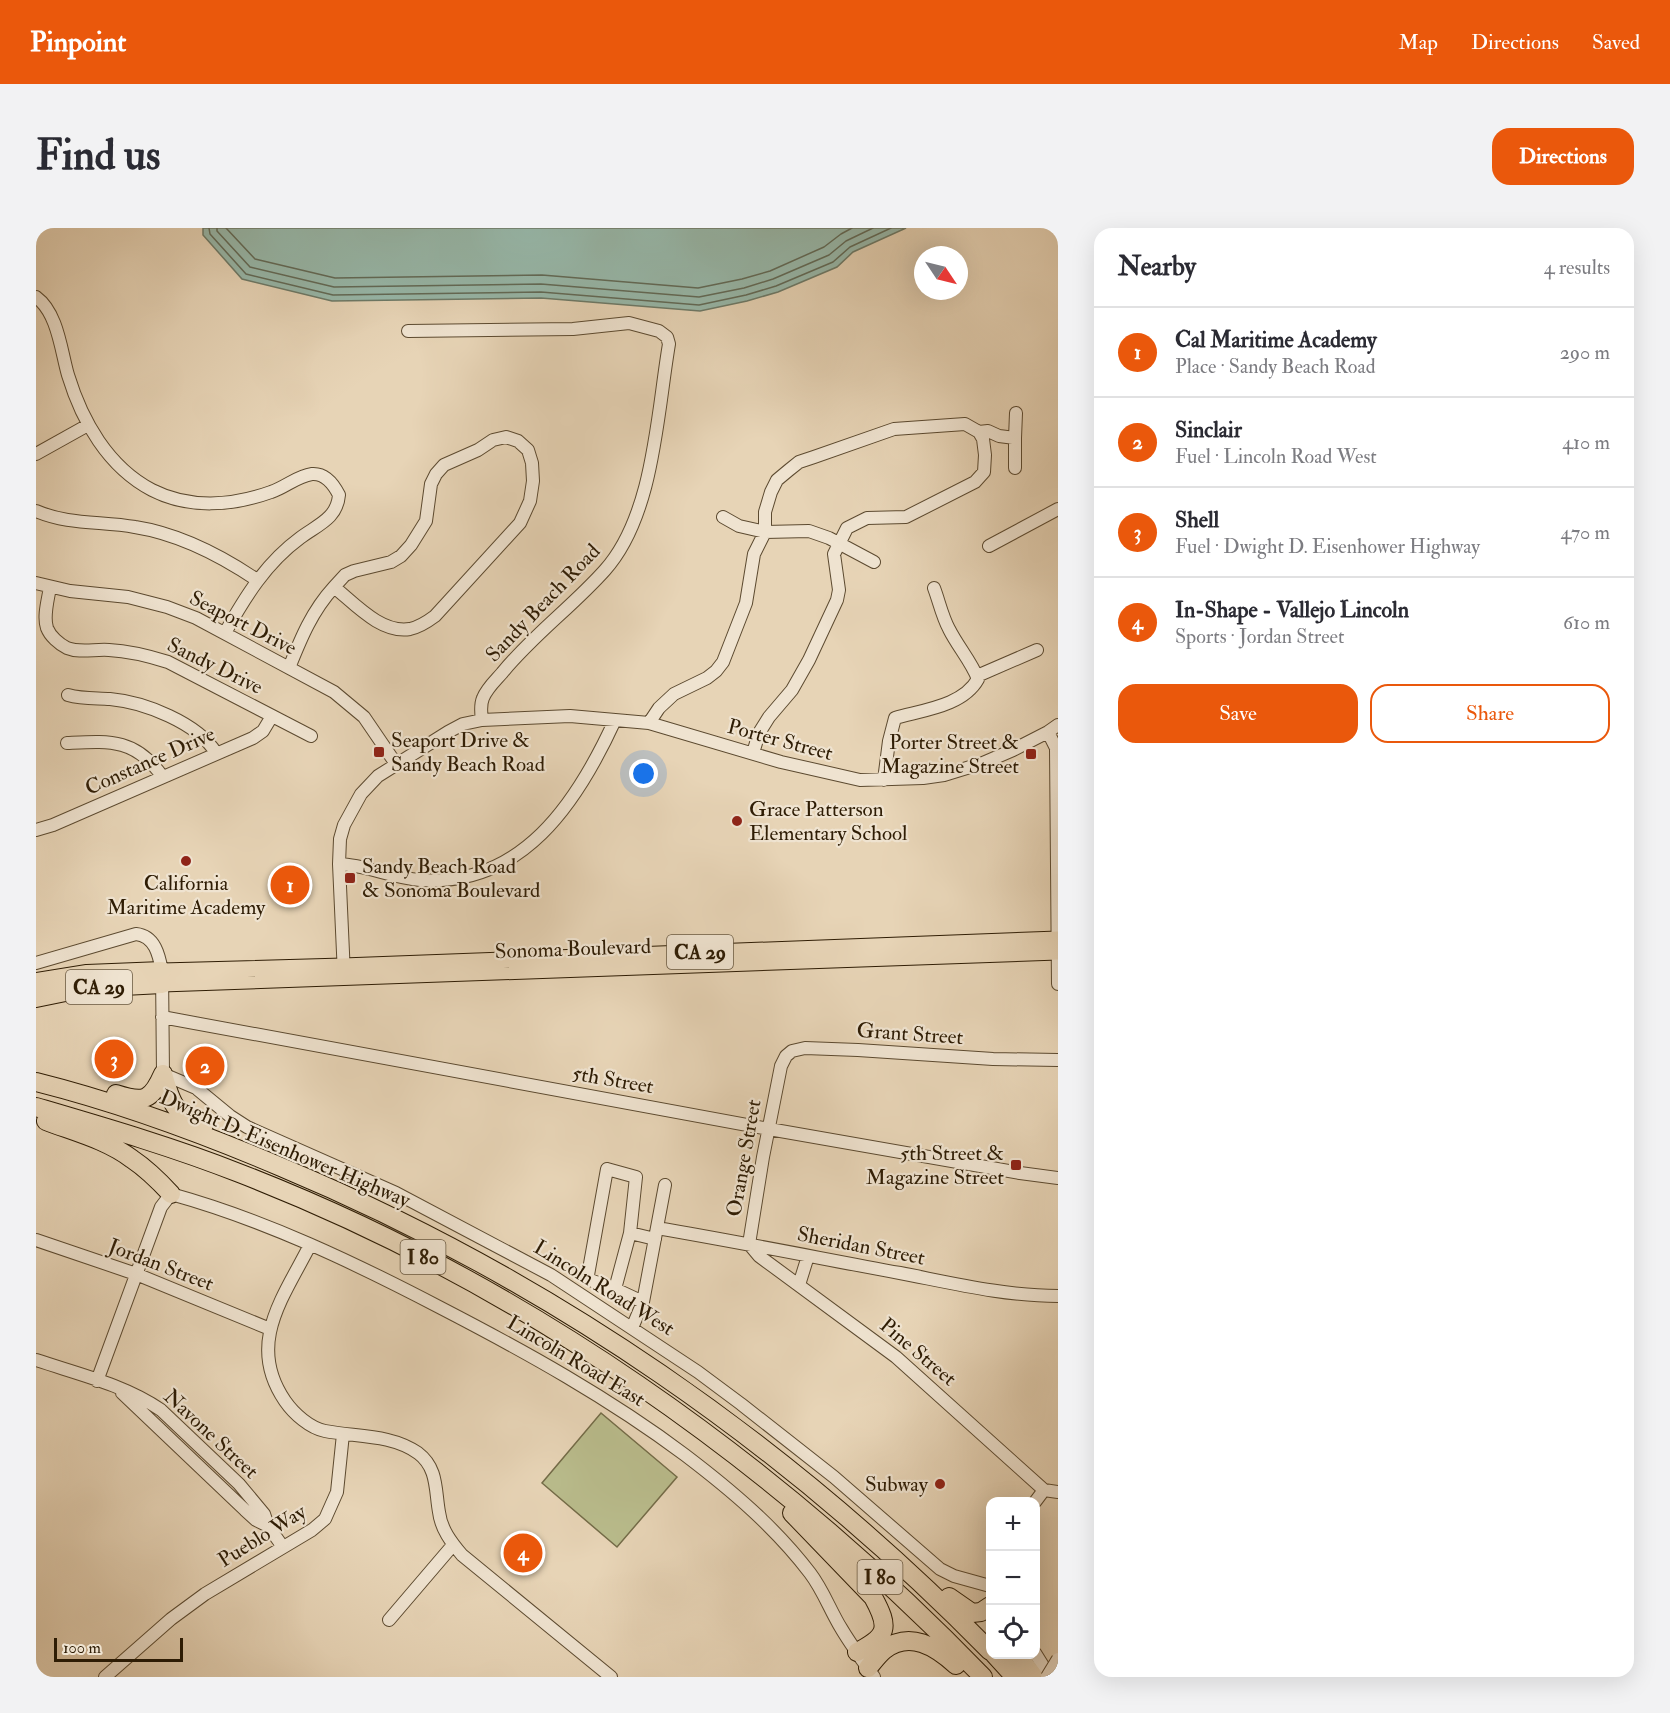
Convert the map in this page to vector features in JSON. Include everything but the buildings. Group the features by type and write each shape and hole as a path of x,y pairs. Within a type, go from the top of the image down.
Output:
{"highway":[{"name":"CA 29","path":"36,982 87,974 162,977"},
{"name":"CA 29","path":"36,998 162,977"},
{"path":"36,1080 76,1082 138,1099 154,1092 162,1074"},
{"path":"162,1074 171,1100 184,1116 282,1156 329,1186"},
{"name":"Dwight D. Eisenhower Highway","path":"36,1080 151,1116 329,1186 472,1257 545,1299 694,1396 777,1458 918,1580 986,1647"},
{"name":"Dwight D. Eisenhower Highway","path":"36,1107 153,1142 242,1174 361,1226 510,1304 584,1349 700,1429 771,1482 856,1554 983,1677"},
{"path":"36,1117 119,1150 150,1172 171,1194"},
{"path":"771,1482 791,1512 873,1597 884,1621 882,1633 874,1643 857,1652"},
{"path":"918,1580 939,1588 972,1613 986,1609"},
{"path":"871,1672 883,1651 893,1644 915,1641 940,1650 969,1677"},
{"name":"Dwight D. Eisenhower Highway","path":"998,1659 1015,1677"},
{"path":"1021,1659 1034,1677"}],"main road":[{"name":"Sonoma Boulevard","path":"162,977 891,957 1058,946"}],"street":[{"path":"36,297 45,304 57,331 74,394 88,424 103,448 125,472 152,490 171,498 199,503 231,502 271,492 298,478 315,474 326,478 334,485 339,495 335,512 325,522 291,544 257,580 225,633"},
{"name":"Sandy Beach Road","path":"408,331 573,329 629,323 659,331 667,337 669,344 646,481 624,544 615,559 595,581 514,658 488,690 482,699 480,711 482,720"},
{"path":"1015,468 1016,413"},
{"path":"36,454 88,424"},
{"path":"649,723 659,708 674,694 707,678 723,662 746,603 754,554 765,532 765,512 777,480 799,462 894,429 965,424 979,432 983,439 984,472 975,482 906,517 867,518 847,528 834,554 839,590 837,600 792,690 769,717 759,733 753,753"},
{"path":"979,432 988,431 999,436 1015,438"},
{"path":"289,668 307,624 323,599 334,587 345,575 354,570 391,562 401,556 411,545 426,521 431,484 444,465 478,450 493,440 506,437 518,441 528,450 532,463 533,481 530,501 520,523 435,616 421,626 398,629 384,625 334,587"},
{"path":"988,546 1058,509"},
{"path":"36,511 61,520 104,522 170,534 233,564 257,580"},
{"path":"723,517 739,526 765,532 808,531 839,543 874,562"},
{"name":"Seaport Drive","path":"36,583 148,601 196,618 334,692 373,727 396,764"},
{"name":"Sandy Drive","path":"50,587 45,618 48,630 54,639 67,647 76,650 109,650 147,655 187,672 272,716"},
{"path":"884,780 889,741 896,718 955,700 972,690 978,679 972,663 960,650 948,628 934,588"},
{"path":"977,676 1037,650"},
{"path":"68,695 80,699 110,699 147,707 201,735 216,753"},
{"path":"272,716 311,736"},
{"name":"Constance Drive","path":"36,830 258,734 263,731 272,716"},
{"name":"Porter Street","path":"482,720 570,716 649,723 830,774 860,780 944,775 983,763 1053,728"},
{"path":"344,972 340,839 355,802 371,782 396,764 448,732 464,724 482,720"},
{"path":"339,864 355,864 418,880 431,880 478,874 506,862 556,820 595,760 615,720"},
{"path":"1053,728 1056,748 1058,984"},
{"path":"67,743 109,741 126,746 152,761 162,776"},
{"path":"36,963 136,934 145,936 153,943 159,954 162,977 162,1074"},
{"name":"5th Street","path":"162,1017 769,1129 1058,1178"},
{"name":"Grant Street","path":"778,1078 786,1056 792,1051 805,1048 993,1059 1058,1060"},
{"name":"Lincoln Road West","path":"162,1074 196,1088 230,1116 248,1127 371,1181 487,1239 551,1275 698,1372 834,1477 940,1569 954,1576 986,1585"},
{"name":"Orange Street","path":"749,1244 778,1078"},
{"path":"615,1289 630,1233 636,1177 607,1169 588,1275 590,1280 643,1302"},
{"path":"632,1328 643,1302 665,1185"},
{"path":"97,1381 161,1206 171,1194"},
{"name":"Lincoln Road East","path":"171,1194 201,1202 310,1245 382,1278 508,1342 642,1423 721,1482 789,1548 820,1587 841,1628 871,1672"},
{"name":"Sheridan Street","path":"630,1233 749,1244 1023,1295 1058,1296"},
{"name":"Jordan Street","path":"36,1240 136,1274 270,1329"},
{"name":"Pine Street","path":"749,1244 759,1256 896,1357 1044,1490"},
{"path":"310,1245 270,1329 267,1351 275,1387 300,1418 321,1431 392,1441 419,1454 434,1476 438,1490 439,1513 447,1537 453,1545 462,1555 611,1677"},
{"path":"799,1285 808,1256"},
{"name":"Navone Street","path":"36,1360 114,1386 250,1515 268,1526 283,1547"},
{"name":"Pueblo Way","path":"105,1677 171,1619 205,1594 312,1530 326,1519 337,1492 343,1434"},
{"path":"1039,1497 1044,1490 1058,1492"},
{"path":"389,1620 453,1545"},
{"path":"1038,1659 1048,1677"},
{"path":"1048,1677 1058,1659"}],"green space":[{"path":"601,1413 677,1477 617,1547 542,1483"}],"water":[{"path":"203,228 906,228 853,252 837,267 778,292 700,311 541,298 332,301 242,279 203,235"}],"place":[{"name":"Seaport Drive & Sandy Beach Road","path":"379,752"},
{"name":"Porter Street & Magazine Street","path":"1031,754"},
{"name":"Grace Patterson Elementary School","path":"737,821"},
{"name":"California Maritime Academy","path":"186,861"},
{"name":"Sandy Beach Road & Sonoma Boulevard","path":"350,878"},
{"name":"Cal Maritime Academy","path":"290,885"},
{"name":"Shell","path":"114,1059"},
{"name":"Sinclair","path":"205,1066"},
{"name":"5th Street & Magazine Street","path":"1016,1165"},
{"name":"Subway","path":"940,1484"},
{"name":"In-Shape - Vallejo Lincoln","path":"523,1553"}]}
